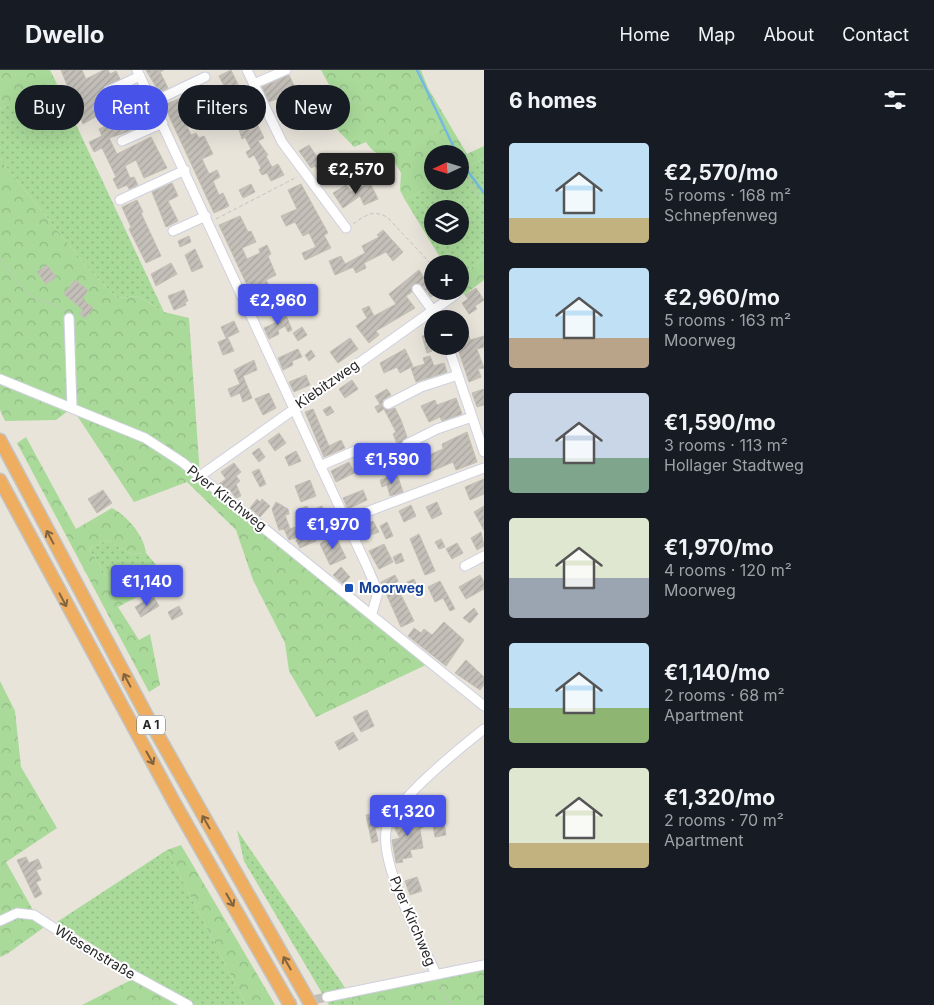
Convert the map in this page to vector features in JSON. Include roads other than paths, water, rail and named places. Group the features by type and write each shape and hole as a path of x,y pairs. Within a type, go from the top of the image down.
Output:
{"highway":[{"name":"A 1","path":"0,440 147,716 311,1005"},
{"name":"A 1","path":"0,480 170,796 290,1005"}],"street":[{"path":"248,70 274,127 346,228"},
{"path":"254,84 286,70"},
{"path":"117,85 139,73 145,85"},
{"path":"168,95 205,78"},
{"path":"122,141 147,130"},
{"path":"166,130 378,592 372,613"},
{"path":"120,200 185,170"},
{"path":"173,231 207,219"},
{"path":"417,289 434,310"},
{"name":"Kiebitzweg","path":"434,310 447,300"},
{"name":"Kiebitzweg","path":"200,476 424,317"},
{"path":"69,318 72,408"},
{"path":"451,355 484,452"},
{"path":"388,404 421,387 458,376"},
{"name":"Pyer Kirchweg","path":"0,379 145,438 200,476 372,613 484,706"},
{"path":"407,444 437,429 472,417"},
{"path":"320,466 364,447"},
{"path":"344,520 484,468"},
{"path":"465,566 484,556"},
{"name":"Pyer Kirchweg","path":"436,974 394,879 387,850 387,826 414,791 484,729"},
{"name":"Wiesenstraße","path":"0,921 17,913 34,915 91,952 188,1005"},
{"path":"327,997 484,965"}],"waterway":[{"path":"417,70 453,145"},
{"path":"469,173 484,193"}],"tunnel":[{"path":"288,1005 327,997"}],"place":[{"name":"Moorweg","path":"349,588"}]}
